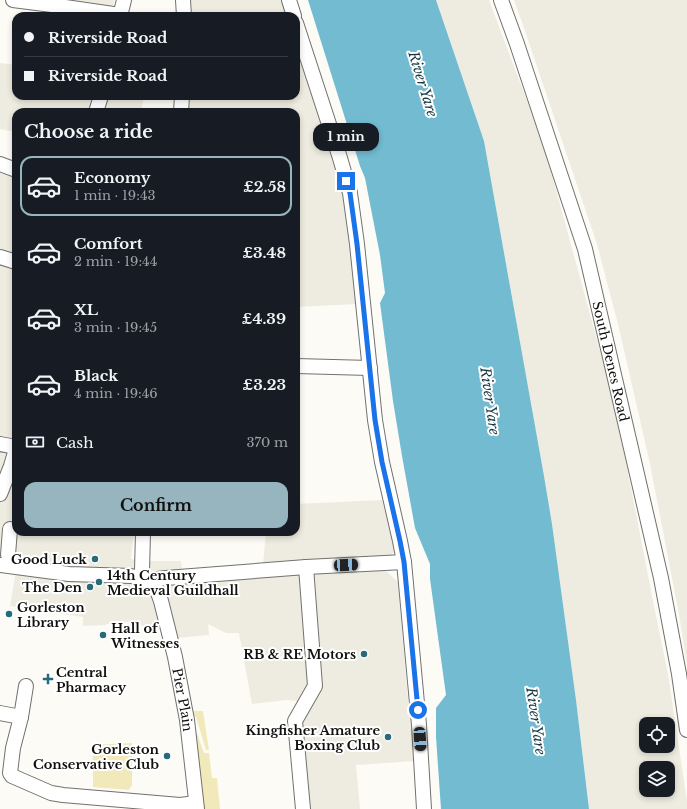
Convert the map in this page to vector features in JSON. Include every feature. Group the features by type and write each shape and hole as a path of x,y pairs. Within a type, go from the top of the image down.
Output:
{"street":[{"path":"13,0 100,12"},
{"path":"121,12 124,0"},
{"path":"183,0 184,12"},
{"path":"289,0 293,12"},
{"name":"South Denes Road","path":"501,0 585,249 661,578 679,674 687,730"},
{"path":"300,35 350,193 357,244 375,420 382,462 404,562 419,725 424,809"},
{"path":"0,164 12,168"},
{"path":"0,257 12,261"},
{"path":"300,366 370,368"},
{"path":"0,444 12,447"},
{"path":"0,494 12,462"},
{"path":"10,528 4,560 69,574 131,576 145,580 306,567 404,562"},
{"path":"143,536 142,571 145,580"},
{"path":"303,809 295,721 315,686 306,567"},
{"name":"Pier Plain","path":"145,580 157,590 175,657 187,720 196,806"},
{"path":"26,686 21,717 13,748 10,773 12,776 51,793 63,795 196,806"},
{"path":"0,713 21,717"}],"shaded area":[{"path":"57,0 114,0 112,12 42,12 42,8"},
{"path":"185,0 282,0 286,12 185,12"},
{"path":"436,0 489,0 544,146 605,369 623,447 668,674 674,717 639,717 639,753 675,753 675,721 687,809 589,809 576,700 544,476 484,141"},
{"path":"514,0 687,0 687,666 679,614 650,464 619,328 597,244"},
{"path":"300,54 341,179 348,217 357,304 300,307 300,108 186,108 186,100 300,100"},
{"path":"0,63 12,64 12,100 143,100 142,108 12,108 12,131 0,129"},
{"path":"0,173 12,177 12,536 134,536 131,559 147,561 181,561 182,569 180,580 263,565 266,536 300,536 300,504 382,500 395,550 391,556 384,556 385,570 398,582 408,700 415,761 356,765 360,809 309,809 299,701 287,700 252,704 239,633 226,633 208,624 209,635 177,638 174,624 154,627 142,626 137,621 83,626 83,617 10,606 17,565 0,561"},
{"path":"192,711 203,711 209,750 206,750 196,717 193,716"},
{"path":"194,725 204,753 209,753 212,778 217,778 220,809 204,809"},
{"path":"132,743 132,785 129,790 93,787 93,745"}],"water":[{"name":"River Yare","path":"308,0 436,0 484,141 552,524 589,809 441,809 436,737 436,708 446,695 430,579 430,564 415,528 393,401 380,303 385,293 380,255 365,178"}],"place":[{"name":"Good Luck","path":"95,559"},
{"name":"14th Century Medieval Guildhall","path":"99,582"},
{"name":"The Den","path":"90,587"},
{"name":"Gorleston Library","path":"9,614"},
{"name":"Hall of Witnesses","path":"103,635"},
{"name":"RB & RE Motors","path":"364,654"},
{"name":"Central Pharmacy","path":"48,679"},
{"name":"Kingfisher Amature Boxing Club","path":"388,737"},
{"name":"Gorleston Conservative Club","path":"167,756"}],"route":[{"path":"346,181 350,193 357,244 375,420 382,462 404,562 418,710"}]}
